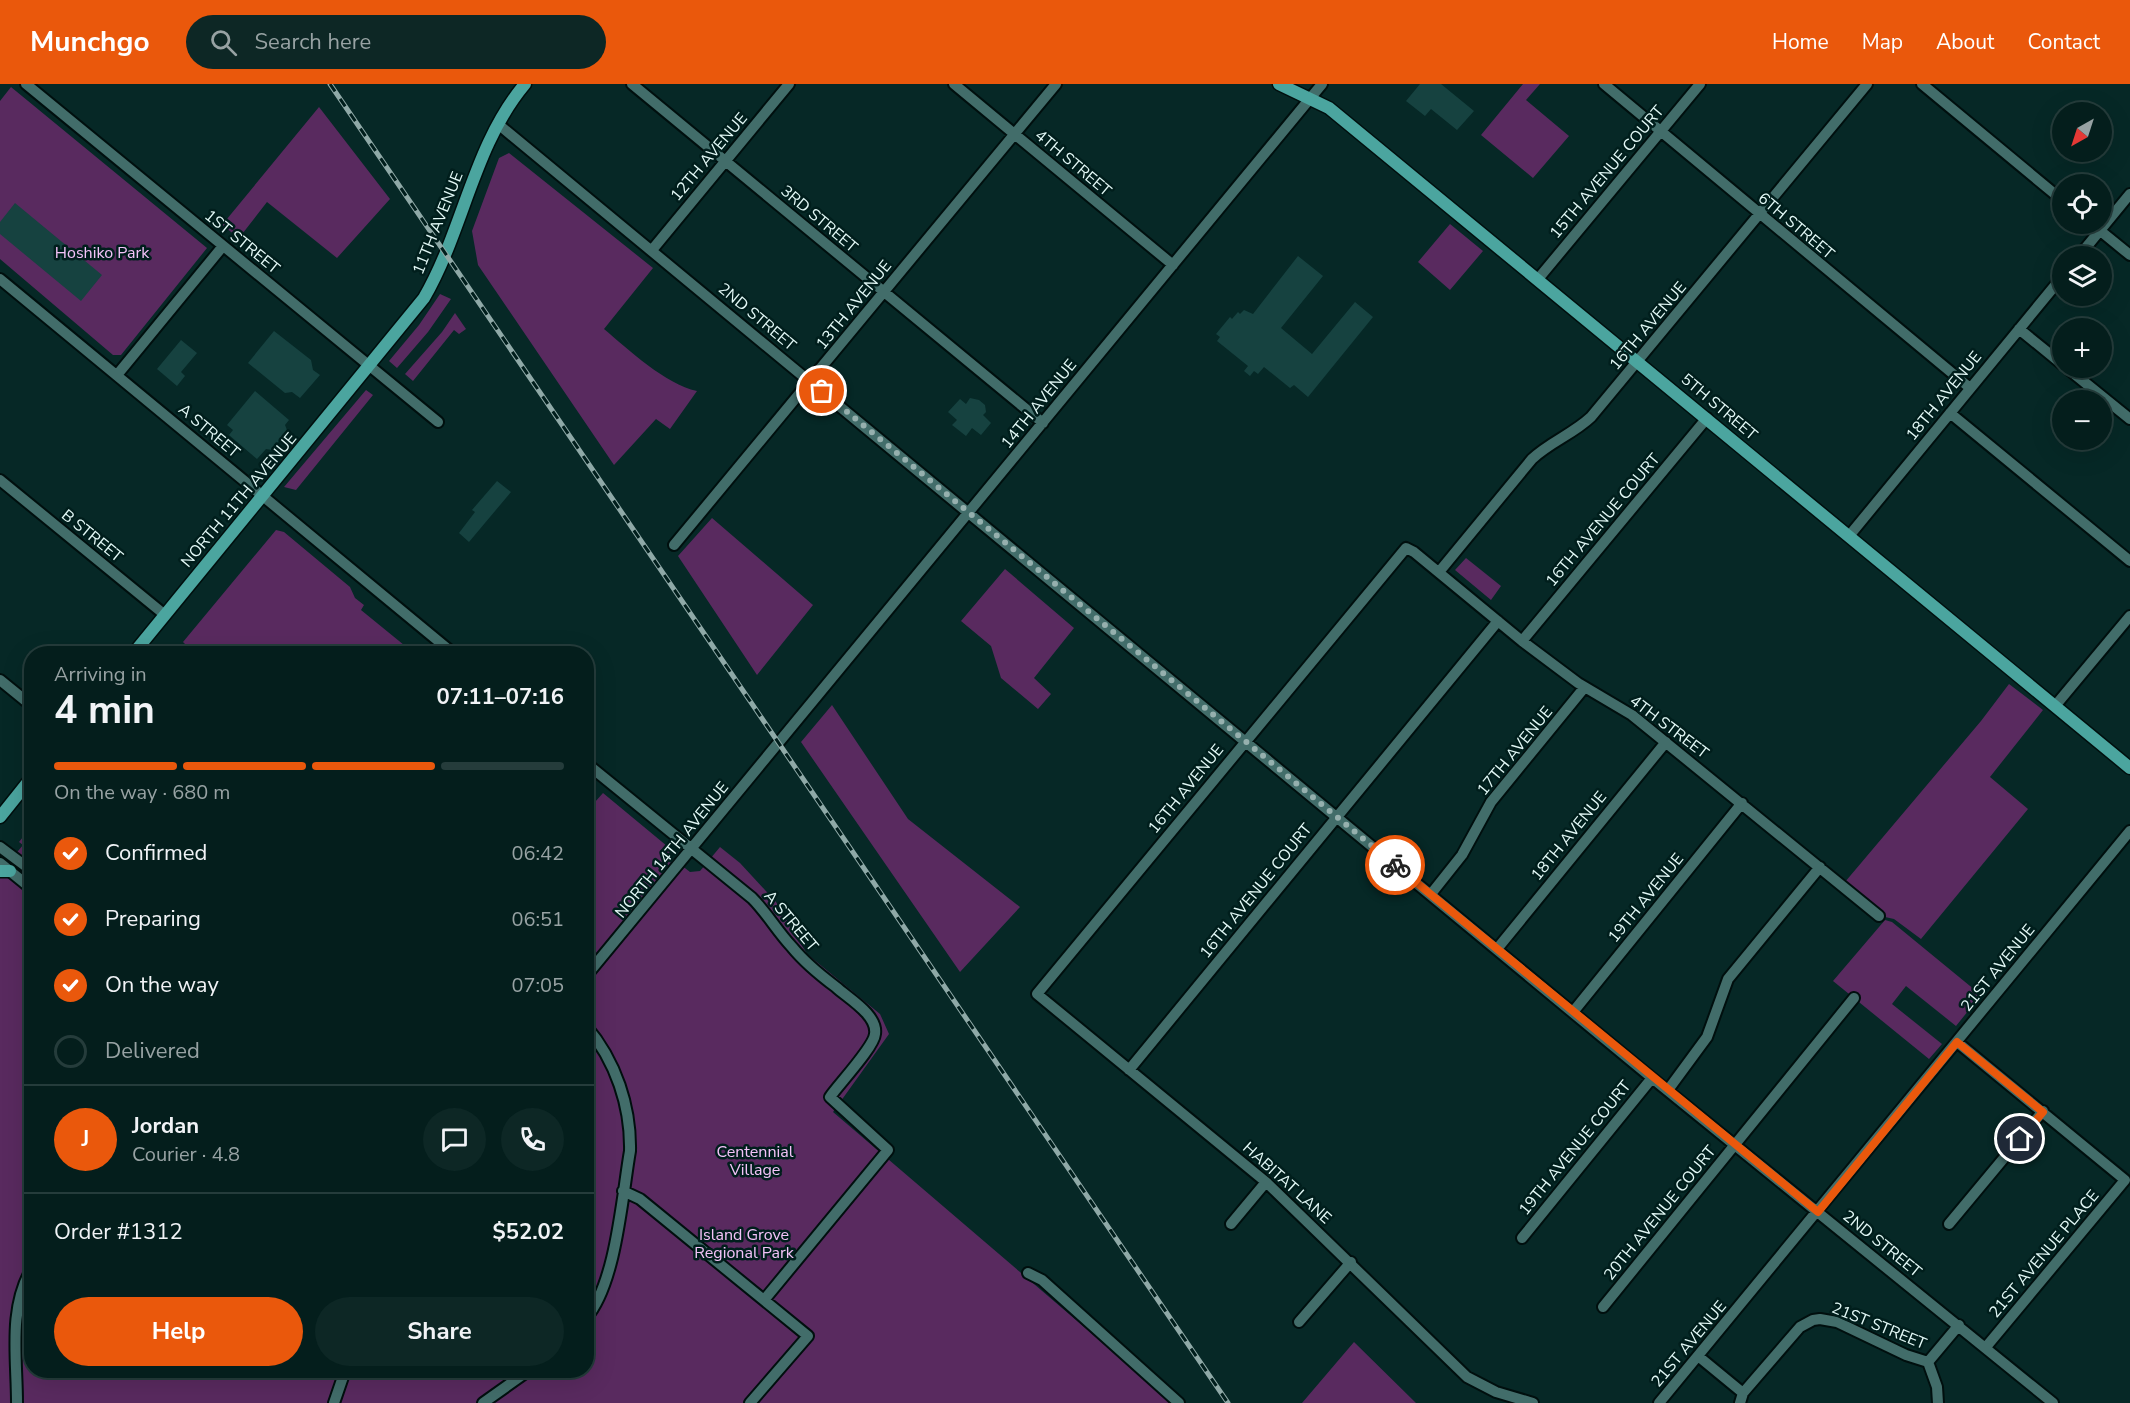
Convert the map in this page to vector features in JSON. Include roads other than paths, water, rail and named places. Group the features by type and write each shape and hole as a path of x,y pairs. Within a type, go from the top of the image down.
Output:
{"main road":[{"name":"11TH AVENUE","path":"370,367 413,314 429,289 446,253 483,152 498,124 525,84"},
{"name":"5TH STREET","path":"1280,84 1329,108 2130,768"},
{"name":"NORTH 11TH AVENUE","path":"140,646 370,367"},
{"path":"0,817 24,787"}],"street":[{"name":"1ST STREET","path":"26,84 438,422"},
{"name":"3RD STREET","path":"632,84 1043,423"},
{"name":"12TH AVENUE","path":"652,250 789,84"},
{"name":"4TH STREET","path":"954,84 1173,265"},
{"name":"13TH AVENUE","path":"674,545 1056,84"},
{"name":"14TH AVENUE","path":"779,742 1322,84"},
{"name":"6TH STREET","path":"1604,84 1970,388"},
{"name":"15TH AVENUE COURT","path":"1538,279 1700,84"},
{"name":"16TH AVENUE","path":"1439,572 1532,459 1543,449 1580,427 1638,361 1866,84"},
{"path":"1922,84 2052,192"},
{"name":"2ND STREET","path":"498,124 1652,1078 2053,1403"},
{"path":"2112,211 2130,194"},
{"path":"2104,234 2130,255"},
{"path":"117,375 223,246"},
{"name":"A STREET","path":"0,279 443,646"},
{"name":"18TH AVENUE","path":"1850,536 2052,289"},
{"path":"2019,329 2052,356"},
{"path":"2079,378 2130,419"},
{"path":"1950,413 2130,561"},
{"name":"16TH AVENUE COURT","path":"1522,640 1707,418"},
{"name":"B STREET","path":"0,480 165,615"},
{"name":"4TH STREET","path":"1406,548 1584,688 1632,716 1666,742 1879,916"},
{"name":"16TH AVENUE","path":"1037,994 1406,548"},
{"path":"2055,706 2130,616"},
{"name":"16TH AVENUE COURT","path":"1129,1070 1498,621"},
{"path":"0,680 24,700"},
{"name":"17TH AVENUE","path":"1431,894 1462,855 1491,802 1584,688"},
{"name":"NORTH 14TH AVENUE","path":"594,966 779,742"},
{"name":"18TH AVENUE","path":"1497,949 1666,742"},
{"name":"A STREET","path":"594,769 752,898 767,913 790,946 805,962 876,1026 872,1043 830,1097 888,1149 764,1300"},
{"name":"19TH AVENUE","path":"1573,1012 1742,803"},
{"name":"21ST AVENUE","path":"1659,1403 2130,831"},
{"path":"0,847 24,865"},
{"path":"1668,1090 1707,1037 1728,979 1820,867"},
{"path":"3,868 24,883"},
{"name":"HABITAT LANE","path":"1037,994 1266,1182 1467,1377 1510,1400 1533,1403"},
{"name":"20TH AVENUE COURT","path":"1603,1307 1854,998"},
{"path":"594,1039 613,1069 628,1112 630,1151 606,1284 594,1304"},
{"path":"1949,1224 2043,1112 1957,1042"},
{"name":"19TH AVENUE COURT","path":"1522,1238 1652,1078"},
{"name":"21ST AVENUE PLACE","path":"1986,1347 2125,1180 2043,1112"},
{"path":"1231,1224 1266,1182"},
{"path":"623,1191 640,1199 808,1336 750,1403"},
{"path":"1299,1322 1351,1262"},
{"path":"1028,1273 1042,1280 1179,1403"},
{"path":"17,1403 15,1323 20,1294 24,1285"},
{"name":"21ST STREET","path":"1698,1356 1741,1398 1800,1327 1821,1319 1837,1322 1906,1355 1928,1362"},
{"name":"21ST STREET","path":"1928,1362 1959,1325"},
{"name":"21ST STREET","path":"1928,1362 1937,1387 1938,1403"},
{"path":"334,1403 343,1378"},
{"path":"483,1403 518,1378"}],"railway":[{"path":"330,84 1228,1403"}],"park label":[{"name":"Hoshiko Park","path":"102,253"},
{"name":"Centennial Village","path":"755,1161"},
{"name":"Island Grove Regional Park","path":"744,1244"}]}
